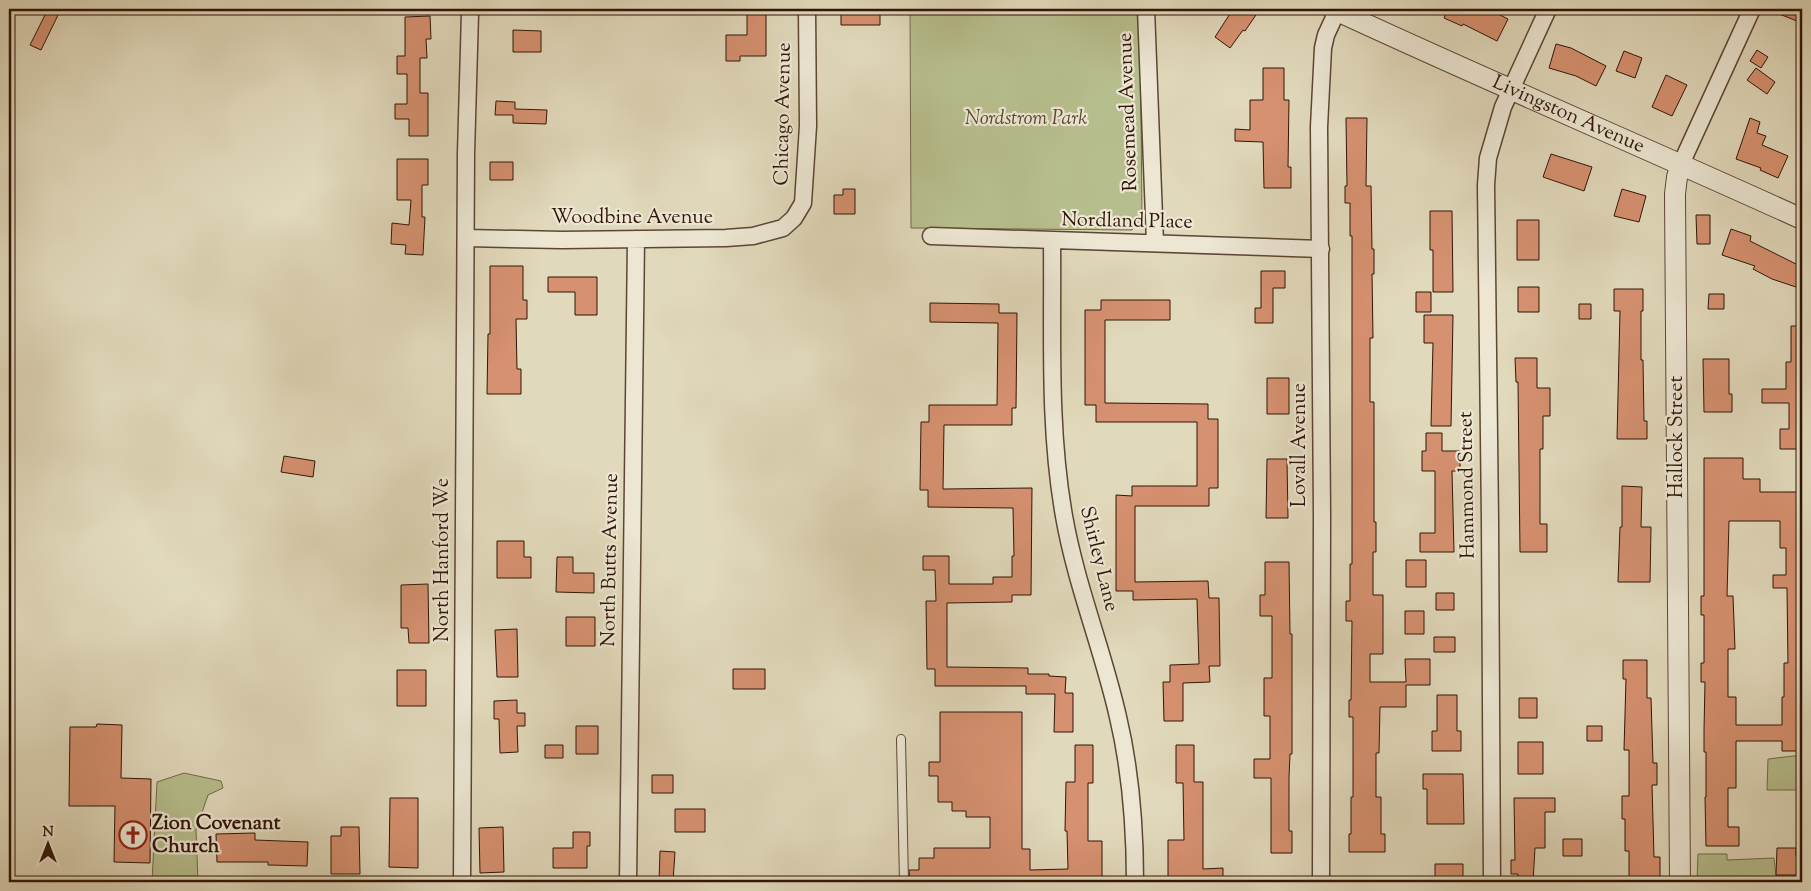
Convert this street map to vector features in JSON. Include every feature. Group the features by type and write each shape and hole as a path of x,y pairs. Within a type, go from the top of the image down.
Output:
{"street":[{"name":"Chicago Avenue","path":"794,218 803,203 808,126 806,9"},
{"name":"Rosemead Avenue","path":"1146,9 1155,243"},
{"name":"Livingston Avenue","path":"1336,9 1510,90 1681,164 1802,220"},
{"name":"Lovall Avenue","path":"1321,882 1321,249 1319,128 1323,48 1336,9"},
{"name":"Hammond Street","path":"1492,882 1486,185 1488,158 1503,107 1548,9"},
{"name":"Hallock Street","path":"1680,882 1677,177 1681,164 1752,9"},
{"name":"North Hanford We","path":"462,882 466,238 470,13"},
{"name":"Woodbine Avenue","path":"466,238 562,240 726,238 753,236 783,228 794,218"},
{"name":"Nordland Place","path":"931,236 1321,249"},
{"name":"North Butts Avenue","path":"628,882 636,239"},
{"name":"Shirley Lane","path":"1052,241 1053,419 1057,470 1064,517 1073,556 1118,716 1130,775 1135,882"}],"lane":[{"path":"901,739 904,882"}],"green space":[{"name":"Nordstrom Park","path":"910,9 1140,9 1142,218 1132,230 911,228"},
{"path":"1802,755 1802,790 1767,790 1768,759"},
{"path":"184,773 221,781 223,788 208,795 196,830 198,882 152,882 157,782"},
{"path":"1698,854 1727,854 1727,860 1774,858 1776,876 1799,876 1802,882 1697,882"}],"building":[{"path":"48,9 61,9 41,50 30,45"},
{"path":"747,9 766,9 766,56 740,56 740,61 726,61 726,35 747,35"},
{"path":"841,9 880,9 880,25 841,25"},
{"path":"1233,9 1260,9 1245,31 1243,30 1230,48 1215,37"},
{"path":"1448,9 1488,9 1508,19 1497,41 1463,24 1462,26 1444,18"},
{"path":"1802,9 1802,23 1769,10"},
{"path":"430,16 431,39 426,39 427,58 420,58 420,93 428,93 428,136 409,136 409,119 395,119 395,104 407,104 407,74 397,74 397,56 405,56 405,17"},
{"path":"513,30 541,31 541,52 513,52"},
{"path":"1556,44 1571,48 1606,66 1596,86 1576,76 1549,68"},
{"path":"1757,50 1768,57 1761,68 1750,61"},
{"path":"1624,51 1642,58 1635,78 1616,71"},
{"path":"1263,68 1284,68 1284,100 1289,100 1288,167 1291,167 1291,188 1264,188 1263,142 1235,141 1235,129 1250,130 1250,100 1263,100"},
{"path":"1756,68 1775,82 1767,94 1747,80"},
{"path":"1666,75 1687,85 1672,116 1652,107"},
{"path":"496,101 515,102 515,109 547,110 546,124 513,123 513,115 495,115"},
{"path":"1346,118 1367,118 1366,186 1371,186 1372,249 1374,249 1374,274 1372,274 1373,338 1370,338 1370,402 1374,402 1374,522 1376,522 1376,552 1373,552 1373,595 1383,595 1383,654 1370,654 1370,682 1406,682 1405,659 1430,659 1430,685 1406,685 1406,707 1380,707 1379,753 1376,753 1376,797 1381,797 1381,834 1385,834 1385,852 1349,852 1351,797 1353,797 1353,717 1349,717 1352,621 1346,621 1346,601 1350,601 1350,564 1352,564 1352,236 1350,236 1350,203 1345,203 1345,186 1347,186"},
{"path":"1750,118 1760,122 1757,133 1766,136 1762,145 1788,156 1778,178 1760,170 1761,168 1736,159"},
{"path":"1551,154 1592,167 1584,191 1543,177"},
{"path":"397,159 428,159 428,185 422,185 422,217 425,217 423,255 405,254 406,245 391,244 392,223 409,225 411,200 397,200"},
{"path":"490,162 513,162 513,180 490,180"},
{"path":"843,189 855,189 855,214 834,214 834,195 843,195"},
{"path":"1622,189 1646,196 1639,222 1614,216"},
{"path":"1430,211 1452,211 1453,292 1433,292 1433,250 1430,250"},
{"path":"1696,215 1710,215 1710,244 1697,244"},
{"path":"1517,220 1539,220 1539,260 1517,260"},
{"path":"1731,229 1751,236 1750,241 1802,267 1802,289 1772,279 1753,269 1755,266 1722,255"},
{"path":"490,266 523,266 523,300 527,300 527,319 516,319 517,369 521,369 521,394 487,394 488,334 490,334"},
{"path":"1261,271 1285,271 1285,288 1273,288 1273,323 1255,323 1255,308 1261,308"},
{"path":"548,277 597,277 597,315 575,315 575,292 548,292"},
{"path":"1518,287 1539,287 1539,312 1518,312"},
{"path":"1614,289 1643,289 1641,360 1643,360 1644,421 1647,421 1647,439 1617,439 1620,311 1614,311"},
{"path":"1416,292 1431,292 1431,312 1416,312"},
{"path":"1709,294 1724,294 1724,309 1708,309"},
{"path":"1101,300 1170,300 1170,320 1105,320 1105,403 1208,404 1208,419 1218,419 1218,488 1209,488 1209,506 1135,506 1135,582 1208,581 1209,598 1219,598 1220,666 1209,666 1210,682 1183,683 1183,721 1164,721 1163,682 1170,682 1170,665 1199,664 1197,599 1133,600 1133,591 1116,591 1116,495 1132,496 1132,486 1197,486 1197,422 1096,422 1096,405 1085,405 1085,310 1101,310"},
{"path":"930,303 999,304 999,313 1017,313 1016,408 1012,408 1012,425 944,425 943,489 1032,488 1031,595 1012,595 1012,602 947,603 947,667 1028,668 1028,674 1049,674 1049,676 1066,677 1065,693 1073,693 1073,732 1054,732 1055,694 1026,694 1026,686 935,686 935,669 927,669 926,601 936,601 935,570 923,570 923,556 949,556 949,584 993,584 993,577 1012,577 1012,556 1014,556 1013,508 928,507 928,490 920,490 921,422 929,422 929,405 997,405 998,323 930,322"},
{"path":"1579,304 1591,304 1591,319 1579,319"},
{"path":"1424,315 1453,315 1451,426 1431,426 1433,343 1424,343"},
{"path":"1791,326 1802,326 1802,449 1780,449 1780,429 1789,429 1789,403 1762,403 1762,389 1786,389 1786,362 1791,362"},
{"path":"1515,358 1537,358 1537,388 1550,388 1550,416 1543,416 1543,449 1540,449 1540,524 1547,524 1547,552 1520,552 1518,382 1516,382"},
{"path":"1703,359 1729,359 1729,394 1732,394 1732,412 1704,412"},
{"path":"1267,378 1289,378 1289,414 1267,414"},
{"path":"1426,433 1442,433 1442,451 1460,451 1460,471 1452,471 1454,552 1420,552 1420,533 1435,533 1435,471 1422,471 1422,451 1426,451"},
{"path":"284,456 315,461 313,477 281,472"},
{"path":"1704,458 1743,458 1743,479 1760,479 1760,492 1802,492 1802,751 1782,751 1782,741 1736,741 1736,788 1728,788 1728,827 1739,827 1739,846 1706,846 1705,682 1701,682 1701,663 1704,663 1704,615 1701,615 1701,596 1704,596","holes":["1729,521 1780,521 1780,548 1786,548 1786,575 1773,575 1773,588 1787,588 1788,663 1784,663 1782,725 1736,725 1736,697 1728,697 1728,649 1735,649 1733,596 1727,596"]},
{"path":"1267,459 1287,459 1288,518 1266,518"},
{"path":"1622,486 1642,487 1641,527 1651,527 1650,582 1618,582 1620,527 1622,527"},
{"path":"497,541 524,541 524,557 531,557 531,578 497,578"},
{"path":"557,557 573,557 573,573 594,573 594,593 556,592"},
{"path":"1406,560 1426,560 1426,587 1406,587"},
{"path":"1265,562 1289,562 1290,634 1292,634 1292,754 1290,754 1289,778 1289,831 1292,831 1292,853 1271,853 1271,778 1254,778 1254,759 1270,759 1270,716 1264,716 1264,678 1272,678 1272,616 1260,616 1260,595 1265,595"},
{"path":"428,584 429,643 409,643 408,628 401,628 401,585"},
{"path":"1436,593 1454,593 1454,610 1436,610"},
{"path":"1405,611 1424,611 1424,634 1405,634"},
{"path":"566,617 595,617 595,646 566,646"},
{"path":"517,629 518,677 497,677 495,630"},
{"path":"1434,637 1455,637 1455,652 1434,652"},
{"path":"1623,660 1647,660 1647,698 1651,698 1653,763 1657,763 1657,785 1652,785 1654,857 1660,857 1660,878 1629,878 1629,851 1625,851 1625,819 1622,819 1622,796 1629,796 1629,750 1624,750 1626,679 1623,679"},
{"path":"733,669 765,669 765,689 733,689"},
{"path":"397,670 426,670 426,706 397,706"},
{"path":"1437,695 1457,695 1457,731 1461,731 1461,751 1432,751 1432,731 1437,731"},
{"path":"1519,698 1537,698 1537,718 1519,718"},
{"path":"517,700 517,713 525,713 525,726 517,726 518,752 500,753 499,719 494,719 494,701"},
{"path":"940,712 1022,712 1022,849 1030,849 1030,870 1068,869 1067,831 1065,831 1066,782 1075,782 1075,745 1093,745 1093,783 1088,783 1088,841 1102,841 1102,879 1085,879 1085,882 910,882 909,870 919,870 919,858 934,858 934,848 990,848 990,817 966,817 966,811 952,811 952,802 938,802 938,776 929,776 929,762 940,762"},
{"path":"97,724 122,725 121,778 151,779 150,863 114,862 115,806 69,806 70,727 96,727"},
{"path":"576,726 598,726 598,754 576,754"},
{"path":"1587,726 1602,726 1602,741 1587,741"},
{"path":"1518,742 1543,742 1543,774 1518,774"},
{"path":"545,745 563,745 563,758 545,758"},
{"path":"1176,745 1194,745 1194,782 1203,782 1203,869 1223,868 1223,882 1185,882 1185,878 1168,878 1168,840 1184,840 1183,783 1176,783"},
{"path":"1423,774 1463,774 1464,824 1427,824 1427,789 1423,789"},
{"path":"652,775 673,775 673,793 652,793"},
{"path":"390,798 418,798 418,868 389,867"},
{"path":"1514,798 1555,798 1555,812 1545,812 1545,848 1535,848 1533,882 1518,882 1518,874 1511,874 1511,860 1515,860"},
{"path":"675,809 705,809 705,832 675,832"},
{"path":"341,827 359,827 360,874 331,874 331,836 341,836"},
{"path":"503,827 504,872 480,873 479,828"},
{"path":"573,832 590,832 590,846 587,846 587,868 553,868 553,848 573,848"},
{"path":"255,833 255,840 308,842 307,866 268,865 268,862 217,862 216,834"},
{"path":"1563,839 1582,839 1582,856 1563,856"},
{"path":"1777,848 1796,848 1796,856 1802,856 1802,875 1776,875"},
{"path":"660,851 675,852 673,882 659,882"},
{"path":"1435,864 1463,864 1463,882 1435,882"}],"place":[{"name":"Zion Covenant Church","path":"133,835"}]}
